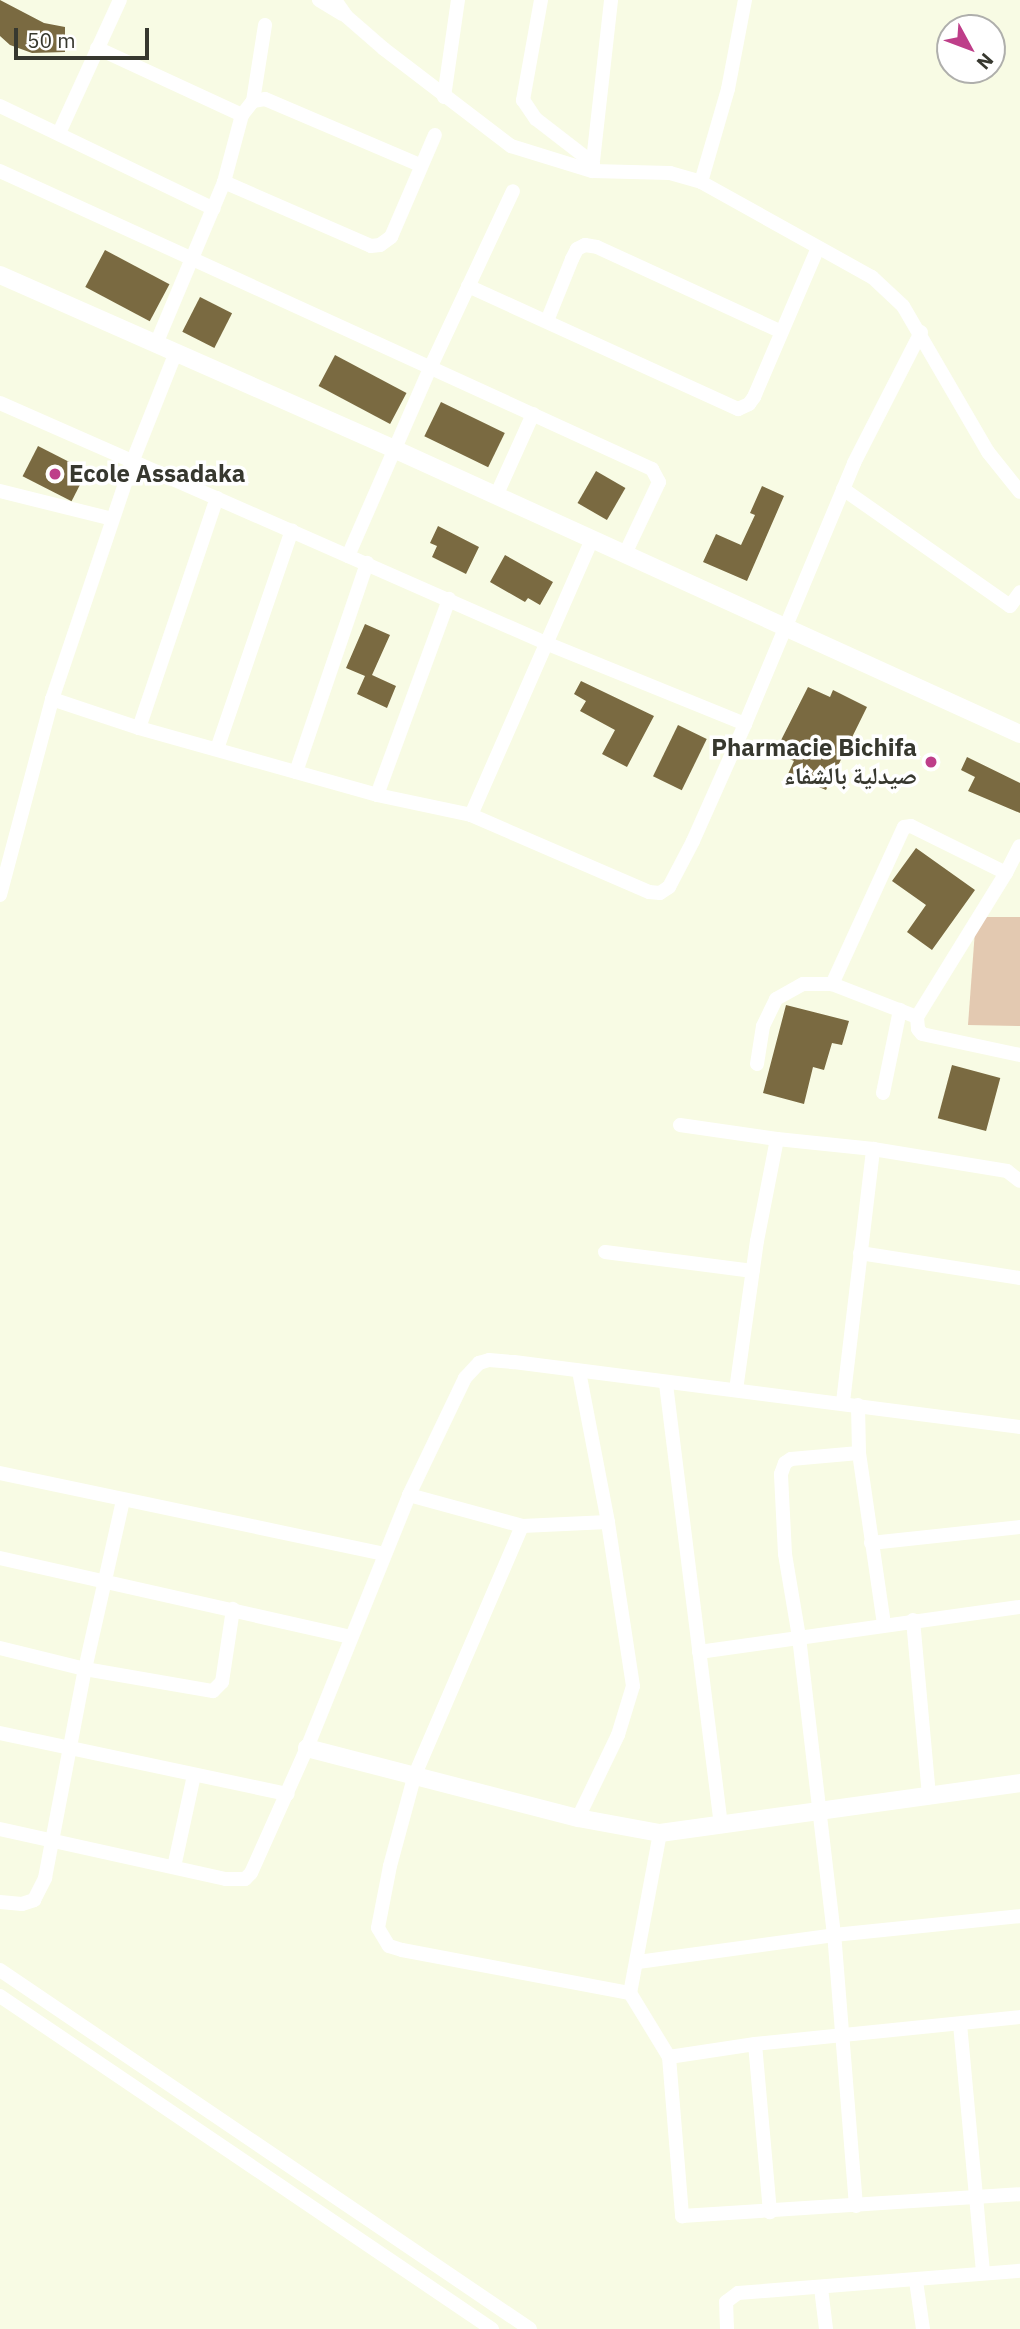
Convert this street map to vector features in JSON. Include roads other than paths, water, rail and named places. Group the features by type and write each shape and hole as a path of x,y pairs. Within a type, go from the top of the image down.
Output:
{"street":[{"path":"59,134 120,0"},
{"path":"319,0 346,16 444,97 511,146 593,167 670,173 701,182 872,277 903,306 988,452 1020,492"},
{"path":"335,0 346,16"},
{"path":"444,97 458,0"},
{"path":"541,0 523,100 536,119 593,167"},
{"path":"593,167 611,0"},
{"path":"701,182 728,89 746,0"},
{"path":"156,344 214,209 242,115 253,101 265,25"},
{"path":"97,48 242,115"},
{"path":"253,101 265,99 420,165"},
{"path":"0,106 214,209"},
{"path":"224,182 371,246 380,245 391,237 435,135"},
{"path":"0,171 431,366 657,474 659,482 625,554"},
{"path":"348,556 431,366 513,191"},
{"path":"547,321 577,249 586,246 597,247 779,331"},
{"path":"468,286 738,409 749,404 754,397 779,331 818,248"},
{"path":"0,275 394,449 1020,734"},
{"path":"52,699 139,728 377,795 471,815 649,892 665,892 693,841 745,724 843,489 920,332"},
{"path":"0,895 52,699 132,460 176,352"},
{"path":"0,403 548,644 745,724"},
{"path":"496,496 533,414"},
{"path":"843,489 1010,606 1020,592"},
{"path":"0,491 112,519"},
{"path":"139,728 217,498"},
{"path":"217,750 292,530"},
{"path":"471,815 592,540"},
{"path":"296,772 367,564"},
{"path":"377,795 449,599"},
{"path":"832,984 904,827 911,826 1006,873"},
{"path":"1020,846 917,1017 918,1029 922,1034 1020,1055"},
{"path":"757,1064 763,1026 776,999 803,984 832,984 917,1017"},
{"path":"883,1093 901,1010"},
{"path":"680,1125 873,1149 1007,1171 1020,1181"},
{"path":"736,1390 753,1271 777,1139"},
{"path":"873,1149 860,1253 850,1404 884,1624"},
{"path":"605,1252 753,1271"},
{"path":"860,1253 1020,1278"},
{"path":"0,1829 226,1879 245,1879 257,1861 288,1794 409,1495 465,1378 479,1363 489,1360 1020,1427"},
{"path":"579,1371 608,1522 633,1686 618,1735 579,1818"},
{"path":"666,1384 721,1825"},
{"path":"856,2206 834,1935 799,1637 785,1554 781,1474 785,1463 791,1459 859,1453"},
{"path":"0,1473 383,1555"},
{"path":"409,1495 522,1526 608,1522"},
{"path":"0,1902 22,1904 34,1900 45,1878 85,1669 123,1500"},
{"path":"522,1526 415,1774 390,1866 378,1928 389,1946 630,1993"},
{"path":"871,1543 1020,1527"},
{"path":"0,1558 351,1637"},
{"path":"699,1652 1020,1607"},
{"path":"0,1648 85,1669 213,1691 222,1682 233,1609"},
{"path":"913,1620 929,1797"},
{"path":"0,1733 288,1794"},
{"path":"307,1748 579,1818 660,1833 1020,1783"},
{"path":"174,1867 194,1775"},
{"path":"660,1833 638,1962 630,1993 669,2057 682,2217 1020,2194"},
{"path":"638,1962 834,1935 1020,1916"},
{"path":"0,1970 530,2329"},
{"path":"0,1996 492,2329"},
{"path":"669,2057 841,2034 1020,2017"},
{"path":"960,2024 983,2273"},
{"path":"755,2044 770,2211"},
{"path":"727,2329 724,2307 733,2295 1020,2271"},
{"path":"916,2281 923,2329"},
{"path":"821,2288 825,2329"}],"place":[{"name":"Ecole Assadaka","path":"55,474"},
{"name":"Pharmacie Bichifa صيدلية بالشفاء","path":"931,762"}]}
